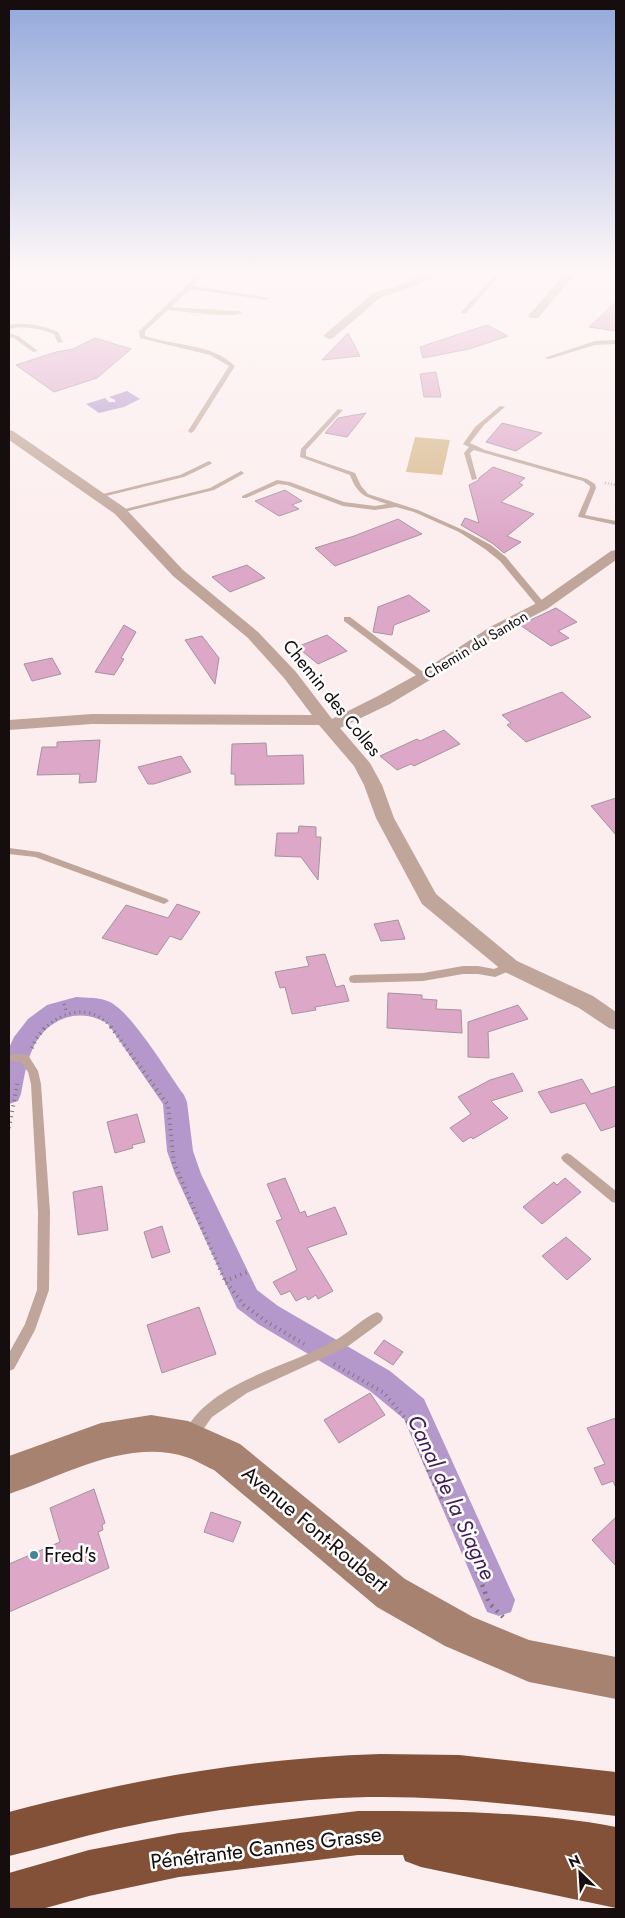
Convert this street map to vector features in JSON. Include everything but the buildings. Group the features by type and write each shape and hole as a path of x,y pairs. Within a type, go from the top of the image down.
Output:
{"highway":[{"path":"9,1834 105,1808 172,1795 301,1780 365,1776 436,1776 580,1788 616,1794"},
{"path":"358,1833 616,1885"},
{"name":"Pénétrante Cannes Grasse","path":"9,1896 89,1873 170,1857 358,1833 469,1833 579,1842 616,1849"}],"main road":[{"name":"Avenue Font-Roubert","path":"9,1475 101,1441 151,1433 188,1439 227,1457 391,1593 458,1632 529,1661 616,1678"}],"street":[{"name":"Chemin des Colles","path":"9,434 120,511 178,573 253,635 290,675 361,763 373,785 385,818 430,899 510,966 586,1002 616,1022"},
{"name":"Chemin du Santon","path":"12,724 92,719 327,723 384,700 424,677 495,630 542,606 616,554"}],"lane":[{"path":"191,431 232,366 229,364"},
{"path":"502,407 470,436 466,444 585,480 593,488 580,516 616,523"},
{"path":"340,410 303,450 303,457 317,463 345,470 353,474 358,487 366,495 397,505 461,531 488,547 503,559 542,606"},
{"path":"473,447 468,453 474,479"},
{"path":"98,496 182,476 209,463"},
{"path":"120,511 212,489 241,473"},
{"path":"244,497 277,482 288,483 343,504 375,508 397,505"},
{"path":"347,619 424,677"},
{"path":"9,851 36,854 164,901"},
{"path":"354,979 422,977 462,970 478,970 495,974 510,966"},
{"path":"9,1364 31,1326 43,1290 44,1212 36,1084 33,1071 22,1060"},
{"path":"567,1158 616,1198"},
{"path":"188,1439 207,1412 242,1389 343,1343 376,1318"}],"path":[{"path":"64,1005 67,1013"},
{"path":"9,1128 22,1060 45,1027 59,1016 77,1012 97,1014 109,1024 168,1105 174,1164 228,1279 244,1305 266,1322 384,1393 408,1420 434,1483 473,1560 489,1603 507,1622"},
{"path":"228,1279 247,1272"}],"shaded area":[{"path":"127,391 140,399 124,407 99,413 86,404 105,398 109,402 115,402 115,400 109,397"},
{"path":"415,437 450,440 442,475 406,472"}],"waterway":[{"name":"Canal de la Siagne","path":"9,1094 22,1044 36,1025 55,1011 76,1006 101,1008 116,1018 175,1102 180,1151 188,1174 247,1299 268,1315 380,1381 414,1409 499,1600"}],"place":[{"name":"Fred's","path":"34,1555"}]}
